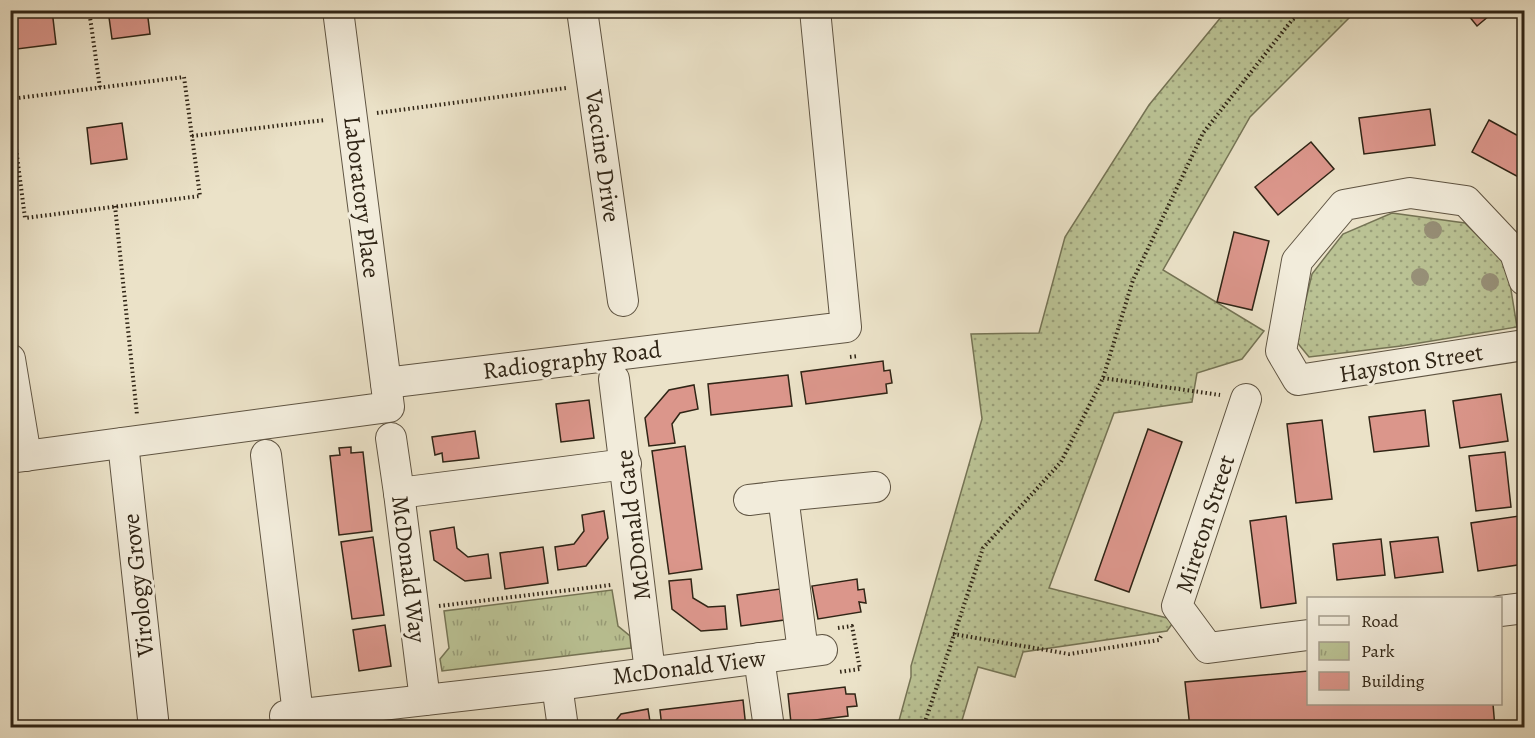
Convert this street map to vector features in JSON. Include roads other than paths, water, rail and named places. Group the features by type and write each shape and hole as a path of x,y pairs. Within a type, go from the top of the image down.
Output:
{"street":[{"name":"Laboratory Place","path":"338,10 386,383"},
{"name":"Vaccine Drive","path":"582,10 623,302"},
{"name":"Radiography Road","path":"386,383 846,327 815,10"},
{"name":"Hayston Street","path":"1524,280 1515,254 1466,201 1410,193 1344,205 1298,261 1281,351 1298,380 1524,345"},
{"path":"10,358 18,457 389,407 386,383"},
{"name":"McDonald Gate","path":"614,379 650,672"},
{"name":"Mireton Street","path":"1246,399 1178,606 1208,648 1307,635"},
{"name":"McDonald Way","path":"391,438 425,700"},
{"name":"Virology Grove","path":"131,442 154,728"},
{"path":"266,455 292,715 363,717 425,700 557,685 563,728"},
{"path":"399,493 626,464"},
{"path":"749,500 875,487"},
{"name":"McDonald View","path":"557,685 816,652 783,496"},
{"path":"1502,611 1524,608"},
{"path":"759,658 769,728"}]}
